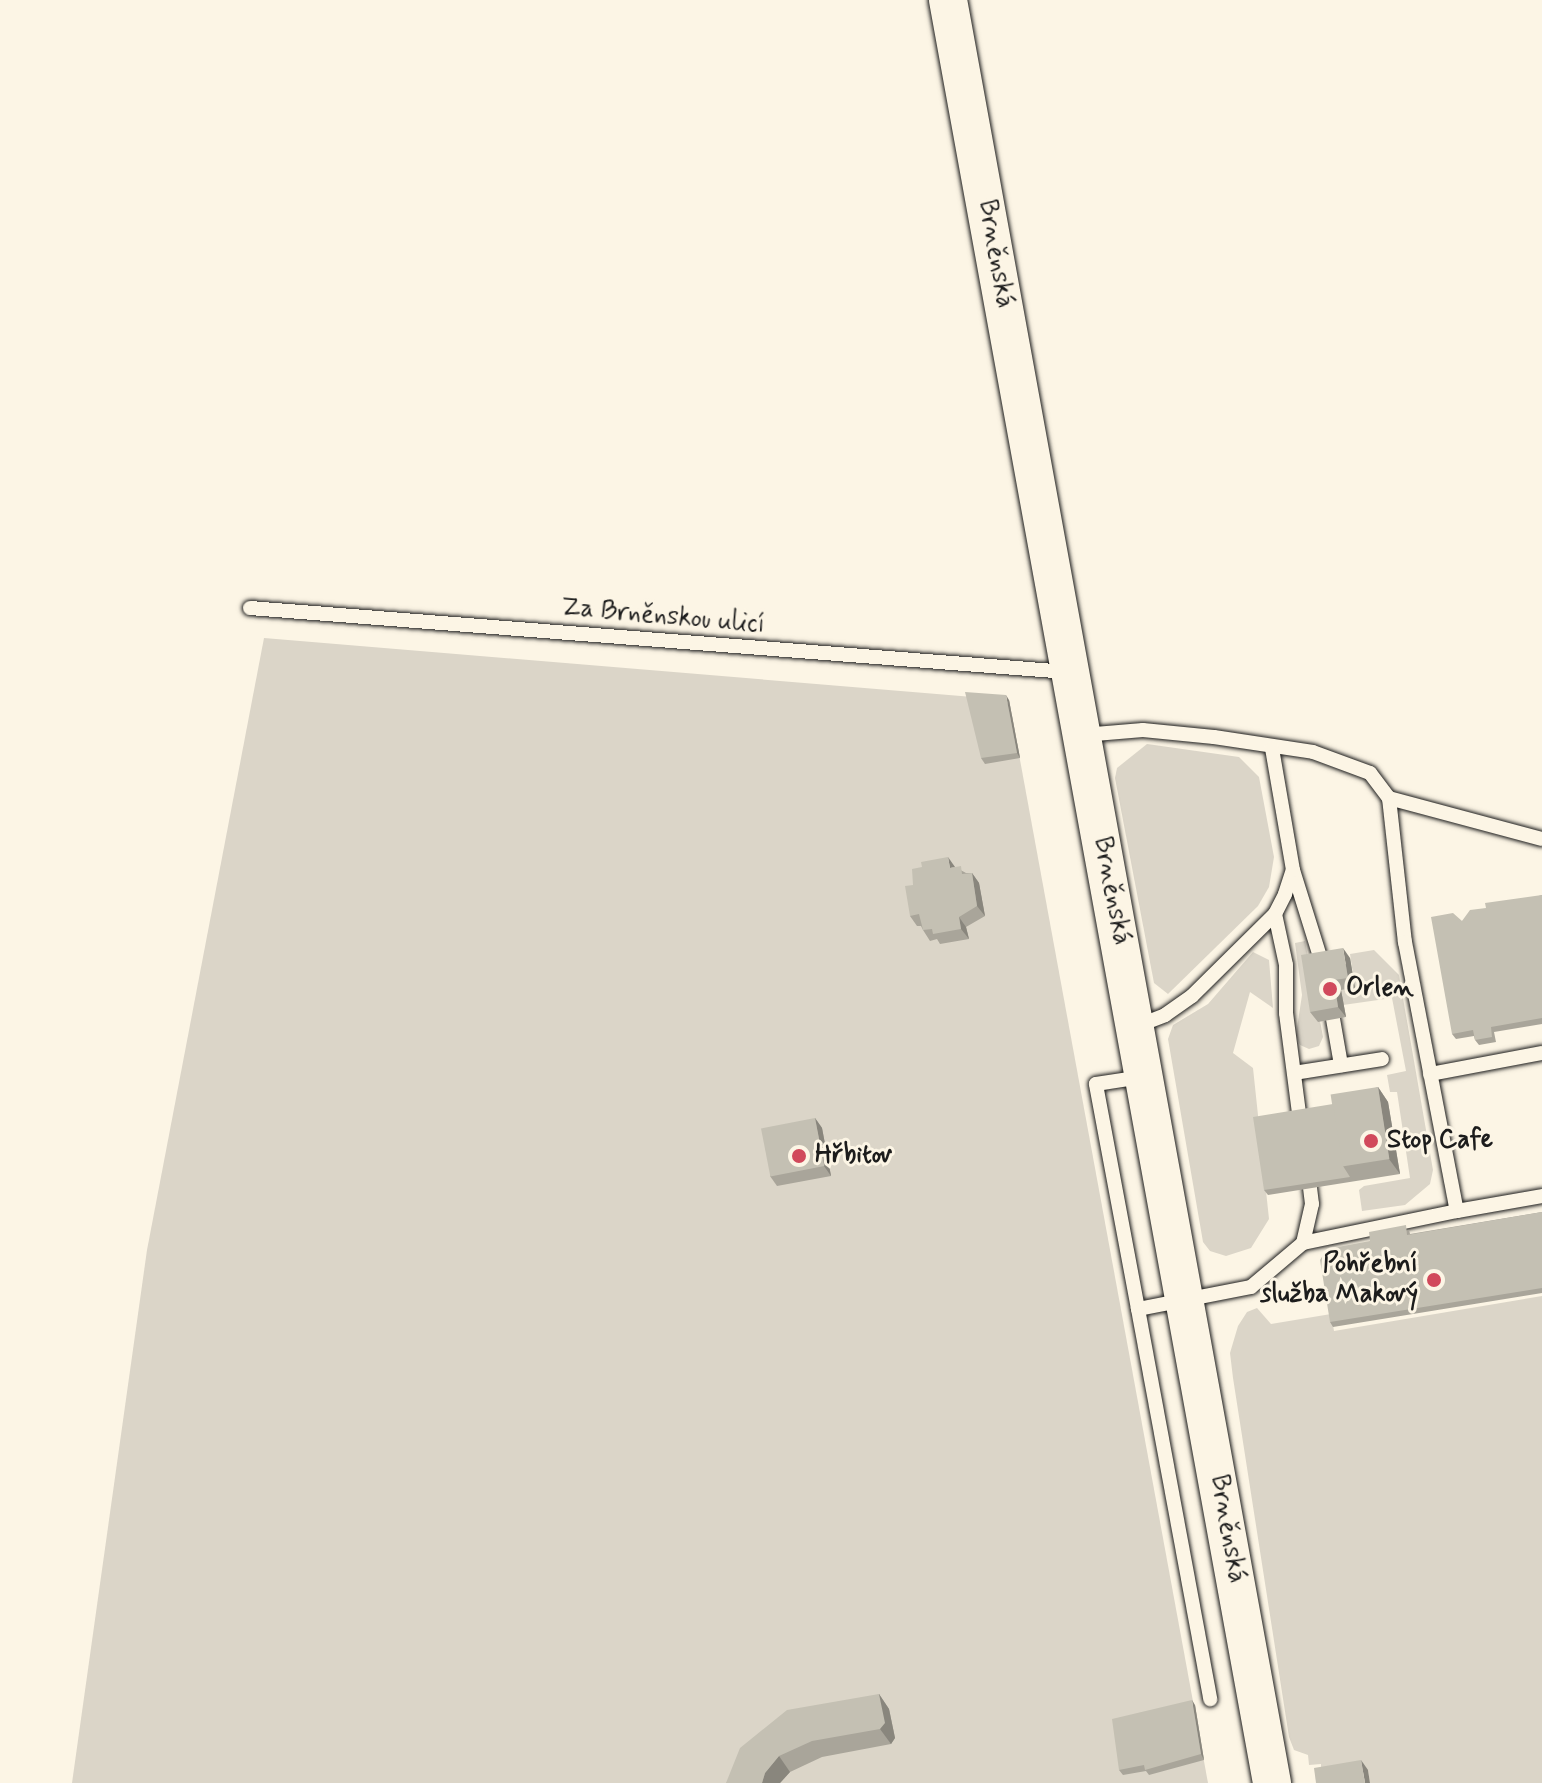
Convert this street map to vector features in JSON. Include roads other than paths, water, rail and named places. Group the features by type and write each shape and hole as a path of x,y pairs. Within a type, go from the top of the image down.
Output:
{"main road":[{"name":"Brněnská","path":"948,0 1137,1026 1272,1783"}],"lane":[{"name":"Za Brněnskou ulicí","path":"250,608 1071,673"},
{"path":"1082,735 1143,730 1353,763 1370,773 1389,798 1405,942 1457,1211"},
{"path":"1272,748 1293,870 1322,963"},
{"path":"1389,798 1542,839"},
{"path":"1137,1026 1192,996 1275,914 1293,870"},
{"path":"1275,914 1286,965 1294,1073 1312,1204 1303,1243"},
{"path":"1333,1019 1341,1065"},
{"path":"1430,1074 1542,1053"},
{"path":"1294,1073 1382,1059"},
{"path":"1146,1076 1096,1084 1210,1699"},
{"path":"1138,1309 1251,1287 1303,1243 1542,1196"}],"place":[{"name":"Orlen","path":"1330,989"},
{"name":"Stop Cafe","path":"1371,1141"},
{"name":"Hřbitov","path":"799,1156"},
{"name":"Pohřební služba Makový","path":"1434,1280"}]}
